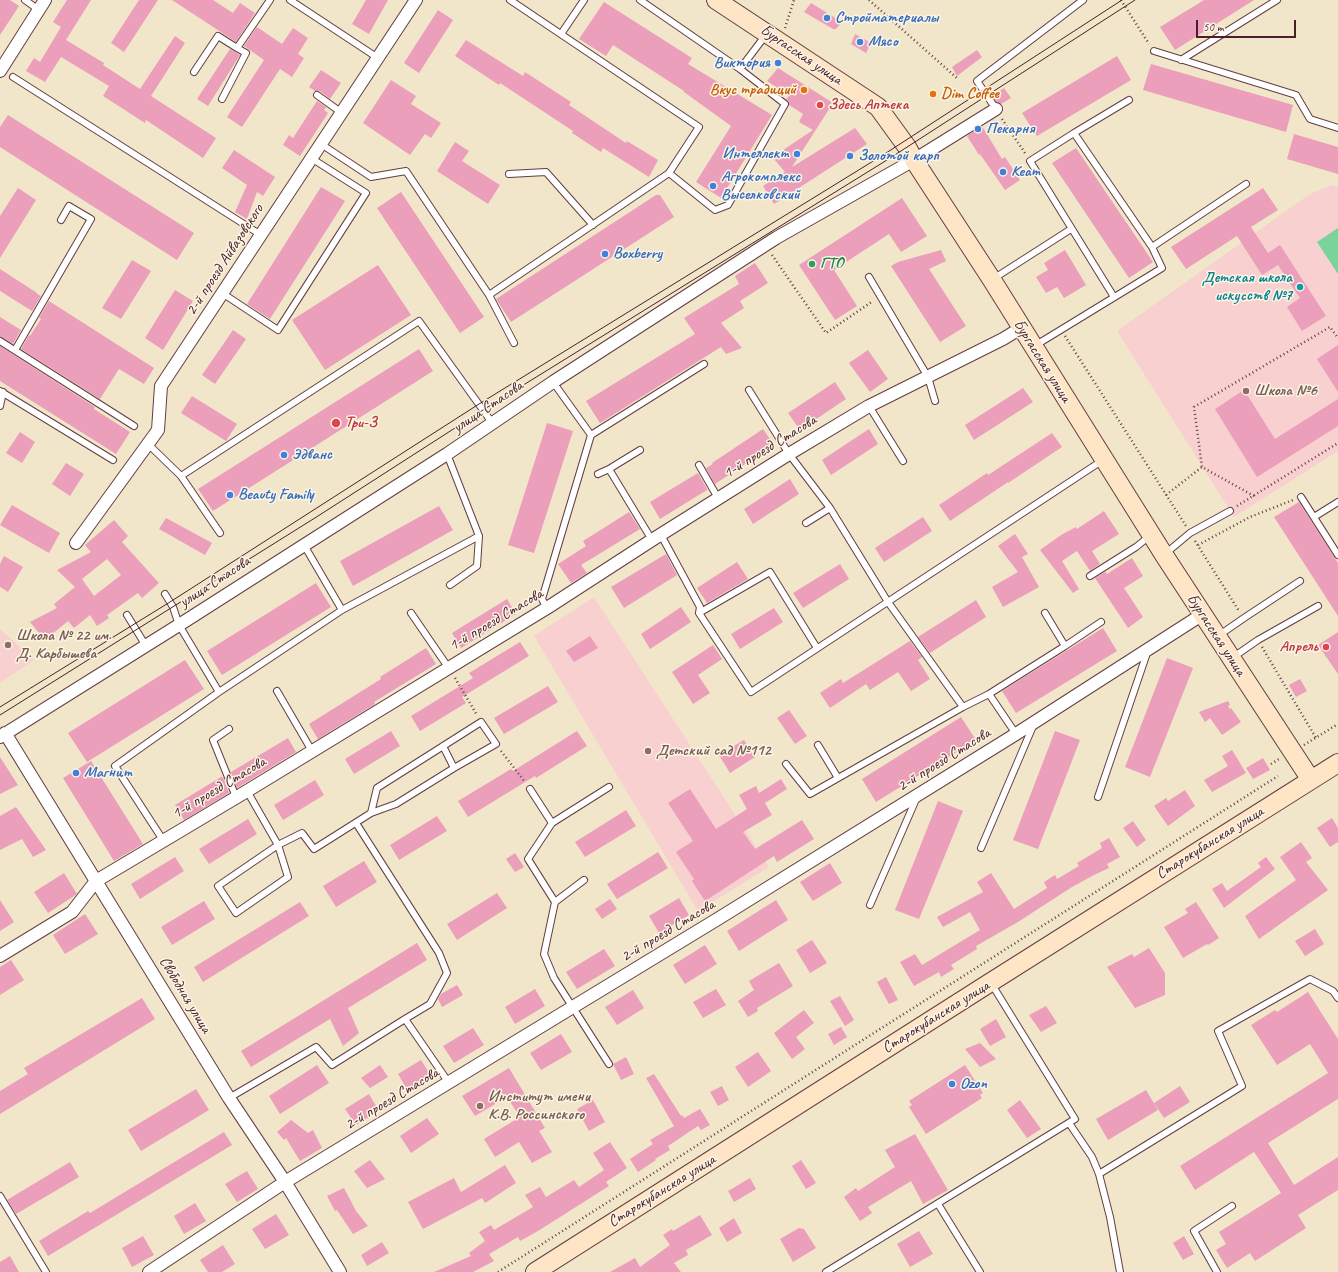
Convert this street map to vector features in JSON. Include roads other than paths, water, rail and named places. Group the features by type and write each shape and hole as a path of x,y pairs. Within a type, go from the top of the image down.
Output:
{"street":[{"name":"2-й проезд Айвазовского","path":"76,542 158,430 161,386 416,0"},
{"name":"Бургасская улица","path":"716,0 878,107 907,147 1152,534 1164,556 1311,780"},
{"path":"0,71 42,5"},
{"name":"улица Стасова","path":"3,735 180,625 447,454 553,382 765,245 914,160 996,108"},
{"name":"1-й проезд Стасова","path":"0,956 72,912 96,881 247,791 547,608 656,537 789,454 869,406 1003,339 1021,328"},
{"name":"2-й проезд Стасова","path":"149,1272 285,1182 573,1008 917,796 1203,614"},
{"name":"Свободная улица","path":"3,735 96,881 229,1098 285,1182 340,1272"},
{"name":"Старокубанская улица","path":"535,1272 1338,763"}],"lane":[{"path":"24,0 42,5"},
{"path":"237,48 270,0"},
{"path":"290,0 378,58"},
{"path":"489,295 669,172 698,127 510,0"},
{"path":"561,34 584,0"},
{"path":"640,0 740,69 785,104 728,204 715,210 669,172"},
{"path":"996,108 977,81 1083,0"},
{"path":"1181,60 1277,0"},
{"path":"194,72 218,36 246,53 222,99"},
{"path":"740,69 774,37"},
{"path":"1154,52 1296,95 1310,120 1338,128"},
{"path":"13,77 260,235"},
{"path":"317,95 342,112"},
{"path":"1114,297 1030,161 1129,100"},
{"path":"1033,347 1162,268 1152,247 1074,133"},
{"path":"321,144 371,177 406,171 489,295 514,343"},
{"path":"222,294 278,330 366,192 311,158"},
{"path":"508,174 546,172 593,225"},
{"path":"1152,247 1246,184"},
{"path":"15,350 91,219 69,206 60,220"},
{"path":"992,280 1071,229"},
{"path":"869,276 928,377 935,401"},
{"path":"181,476 419,321 493,424"},
{"path":"0,341 134,426"},
{"path":"547,608 542,599 591,435 704,364"},
{"path":"553,382 591,435"},
{"path":"749,390 789,454 830,508 888,602 963,708"},
{"path":"0,406 1,391 113,460"},
{"path":"869,406 903,461"},
{"path":"148,444 181,476 220,533"},
{"path":"598,474 640,450"},
{"path":"447,454 479,536 477,566 450,585"},
{"path":"609,469 656,537 700,607 699,613 751,692 1104,459"},
{"path":"699,465 718,498"},
{"path":"1301,497 1338,555"},
{"path":"1314,517 1338,502"},
{"path":"806,523 830,508"},
{"path":"1164,556 1190,533 1230,511"},
{"path":"1090,576 1152,534"},
{"path":"163,840 115,766 219,692 342,610 479,536"},
{"path":"303,545 342,610"},
{"path":"699,613 770,572 817,648"},
{"path":"1217,637 1300,581"},
{"path":"165,594 173,607 180,625 219,692"},
{"path":"1231,659 1258,640 1318,606"},
{"path":"1045,613 1066,646"},
{"path":"127,614 146,646"},
{"path":"411,614 448,667"},
{"path":"786,764 810,794 989,694 1066,646 1101,622"},
{"path":"1098,797 1149,649"},
{"path":"277,691 312,751"},
{"path":"989,694 1016,734"},
{"path":"247,791 278,845 288,877 236,914 218,886 278,845 302,833 314,849 371,814 396,804 496,744 481,722 377,788 371,814"},
{"path":"981,848 1035,722"},
{"path":"229,729 213,740 236,797"},
{"path":"818,745 838,778"},
{"path":"443,746 454,768"},
{"path":"555,902 528,859 552,823 609,787"},
{"path":"530,788 552,823"},
{"path":"870,905 917,796"},
{"path":"229,1098 316,1047 332,1065 430,1004 447,973 439,953 356,823"},
{"path":"584,880 555,902 544,954 554,978 609,1064"},
{"path":"1099,1174 1242,1086 1218,1031 1310,979 1333,990 1338,998"},
{"path":"826,1272 1075,1119 991,982"},
{"path":"405,1019 449,1083"},
{"path":"1069,1123 1092,1157 1099,1174 1110,1217 1120,1272"},
{"path":"0,1196 46,1272"},
{"path":"938,1204 980,1272"},
{"path":"1217,1272 1194,1232 1232,1206"}],"tram line":[{"path":"0,707 170,602 479,404 883,155 1122,0"},
{"path":"0,715 318,516 483,410 887,160 1135,0"}],"place":[{"name":"Стройматериалы","path":"827,18"},
{"name":"Мясо","path":"860,42"},
{"name":"Виктория","path":"778,63"},
{"name":"Вкус традиций","path":"804,90"},
{"name":"Dim Coffee","path":"933,94"},
{"name":"Здесь Аптека","path":"820,105"},
{"name":"Пекарня","path":"978,129"},
{"name":"Интеллект","path":"797,154"},
{"name":"Золотой карп","path":"850,156"},
{"name":"Кеат","path":"1003,172"},
{"name":"Агрокомплекс Выселковский","path":"713,186"},
{"name":"Boxberry","path":"605,254"},
{"name":"ГТО","path":"812,264"},
{"name":"Детская школа искусств №7","path":"1300,287"},
{"name":"Школа №6","path":"1246,391"},
{"name":"Три-З","path":"336,423"},
{"name":"Эдванс","path":"284,455"},
{"name":"Beauty Family","path":"230,495"},
{"name":"Школа № 22 им. Д. Карбышева","path":"8,645"},
{"name":"Апрель","path":"1326,647"},
{"name":"Детский сад №112","path":"648,751"},
{"name":"Магнит","path":"76,773"},
{"name":"Ozon","path":"952,1084"},
{"name":"Институт имени К.В. Россинского","path":"480,1106"}]}
